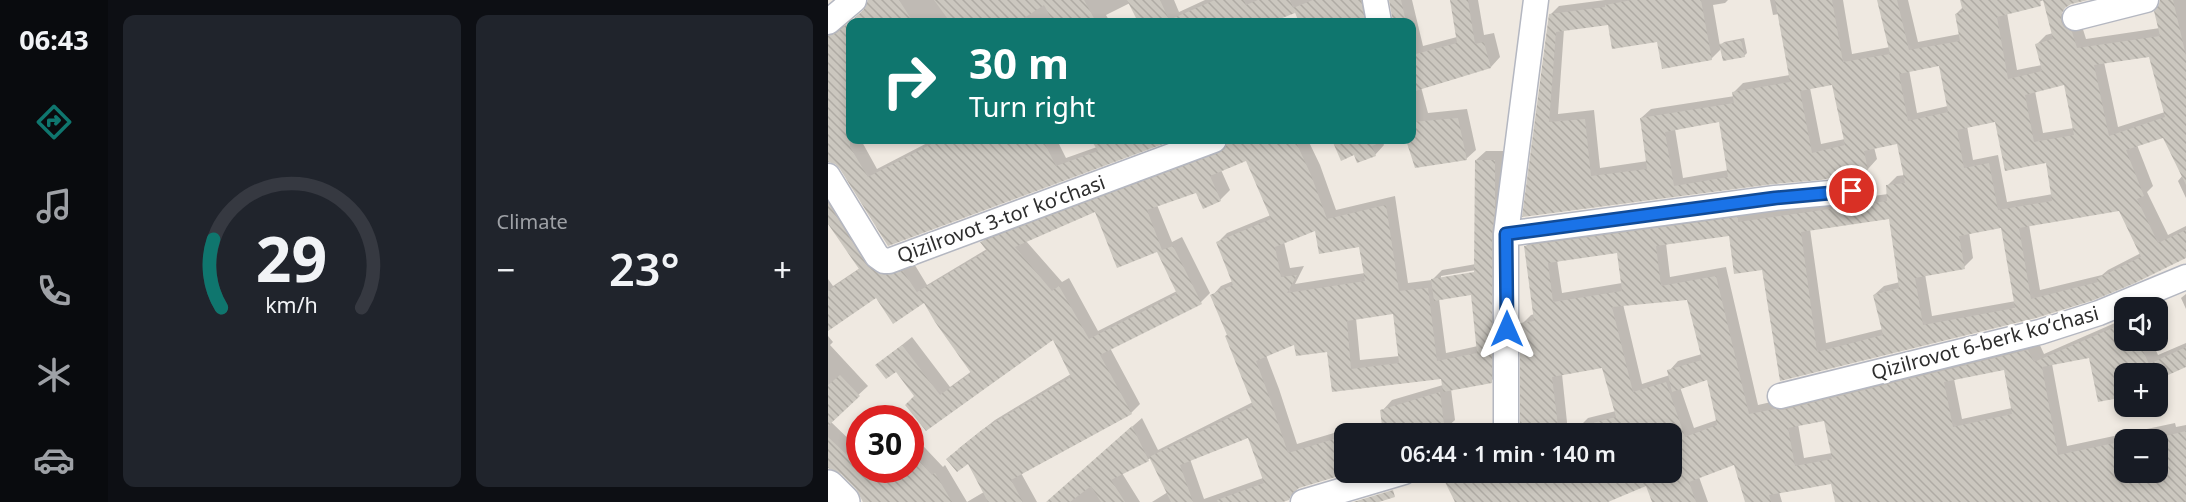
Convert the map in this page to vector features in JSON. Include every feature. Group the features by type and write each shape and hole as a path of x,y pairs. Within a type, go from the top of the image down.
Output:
{"main road":[{"path":"828,487 843,502"}],"street":[{"path":"828,22 854,0"},
{"path":"1375,0 1378,18"},
{"path":"1506,423 1506,234 1536,0"},
{"path":"2075,18 2146,0"},
{"name":"Qizilrovot 3-tor koʻchasi","path":"828,176 877,256 884,261 889,261 1203,144"},
{"path":"1506,234 1775,198 1852,191"},
{"name":"Qizilrovot 6-berk koʻchasi","path":"1780,396 2040,332 2099,313 2186,277"},
{"path":"1303,502 1367,483"}],"building":[{"path":"868,0 899,0 910,18 855,18 863,11"},
{"path":"934,0 1084,0 1094,18 1051,18 1044,5 1024,18 947,18"},
{"path":"1127,0 1160,0 1168,18 1136,18"},
{"path":"1215,0 1244,0 1246,5 1258,0 1290,0 1295,13 1282,18 1174,18"},
{"path":"1313,0 1361,0 1364,18 1297,18 1293,8"},
{"path":"1389,0 1401,0 1405,18 1392,18"},
{"path":"1450,0 1468,0 1475,44 1484,42 1491,68 1416,91 1416,54 1457,43"},
{"path":"1632,0 1701,0 1712,60 1662,69 1657,42 1612,49 1608,25 1556,32 1549,122 1585,119 1591,176 1647,169 1640,118 1734,103 1732,92 1790,82 1775,0 1832,0 1843,62 1890,54 1877,0 1897,0 1909,50 1960,41 1955,14 1963,12 1960,0 2040,0 2041,6 1997,17 2008,79 2042,71 2035,44 2053,39 2043,0 2088,0 2071,4 2061,15 2061,22 2072,32 2077,48 2160,36 2154,11 2160,0 2173,0 2186,56 2186,185 2163,138 2126,150 2144,196 2137,199 2158,243 2186,230 2186,258 2135,283 2094,300 2036,318 1780,381 1762,270 1734,274 1729,236 1656,246 1661,286 1716,276 1749,414 1775,409 1783,410 2028,350 2034,362 2114,327 2114,351 2143,351 2149,363 2114,363 2114,399 2098,402 2089,358 2042,367 2058,455 2114,443 2114,483 2168,483 2168,435 2186,431 2186,502 1835,502 1831,484 1769,495 1771,502 1745,502 1734,465 1689,482 1696,502 1652,502 1646,486 1608,502 1455,502 1446,483 1682,483 1682,428 1685,437 1717,425 1707,380 1672,392 1667,370 1702,360 1687,300 1612,307 1633,392 1666,382 1680,423 1593,423 1616,417 1602,368 1552,377 1558,423 1520,423 1520,323 1534,321 1524,246 1738,217 1738,222 1887,201 1886,185 1905,183 1897,144 1864,151 1868,170 1821,180 1773,184 1522,217 1549,14 1605,7 1605,5","holes":["2149,57 2165,117 2109,136 2094,65","1939,66 1948,112 1908,121 1899,74","1832,85 1845,145 1812,153 1800,91","2064,85 2074,135 2034,142 2025,95","1719,122 1728,177 1674,186 1665,132","1995,122 2005,171 2046,163 2052,201 1998,210 1989,163 1964,168 1957,130","2119,211 2141,257 2096,279 2098,282 2031,299 2019,228","1889,219 1899,288 1873,295 1883,335 1817,352 1801,232","2001,228 2015,308 1923,325 1915,278 1965,269 1959,236","1617,253 1622,291 1553,302 1548,263","2004,370 2012,414 1953,427 1944,382","1824,421 1832,459 1795,466 1788,428"]},
{"path":"846,25 846,144 850,144 868,177 931,144 1045,144 1056,166 1098,151 1094,144 1163,144 888,246 840,169 828,162 828,36 837,33"},
{"path":"1741,40 1745,57 1723,61 1719,44"},
{"path":"1458,118 1467,160 1415,168 1407,144 1416,144 1416,122"},
{"path":"1227,144 1297,144 1327,219 1386,205 1399,291 1428,288 1437,361 1477,353 1471,295 1434,301 1431,279 1474,272 1475,160 1495,160 1495,209 1492,234 1492,383 1443,392 1441,379 1332,392 1327,352 1296,356 1294,345 1256,361 1288,453 1334,439 1334,477 1299,488 1292,493 1289,500 1283,502 1218,502 1217,500 1264,483 1248,438 1180,465 1193,502 1171,502 1149,457 1253,406 1210,295 1233,285 1216,242 1271,219 1246,161 1210,176 1221,201 1203,209 1196,193 1147,210 1162,250 1173,246 1202,304 1100,355 1132,414 1011,480 1023,502 988,502 968,464 957,472 946,459 983,429 1071,377 1053,340 926,431 924,429 924,405 905,405 914,396 896,372 886,379 875,365 902,345 940,395 971,373 924,303 893,324 876,298 828,331 828,291 859,269 828,224 828,203 868,267 884,275 903,271 920,297 917,292 987,251 980,242 1219,153 1225,149","holes":["1095,212 1117,268 1157,252 1177,294 1089,339 1059,286 1052,291 1015,247","1315,231 1319,254 1359,247 1365,281 1287,293 1297,275 1281,277 1275,247","1393,314 1399,363 1351,369 1347,321"]},
{"path":"1334,144 1377,144 1372,146 1376,156 1357,163 1354,155 1341,161"},
{"path":"2186,347 2186,367 2168,375 2168,363 2151,363"},
{"path":"840,375 860,396 850,405 846,405 846,409 828,426 828,385"},
{"path":"1440,392 1444,423 1382,423 1380,410"},
{"path":"1132,426 1149,461 1111,480 1125,502 1101,502 1091,486 1070,502 1046,502"},
{"path":"828,437 846,454 846,479 828,468"},
{"path":"924,466 932,475 935,473 952,502 863,502 850,483 924,483"},
{"path":"1393,490 1395,497 1379,502 1353,502"}],"route":[{"path":"1507,329 1506,234 1775,198 1852,191"}]}
